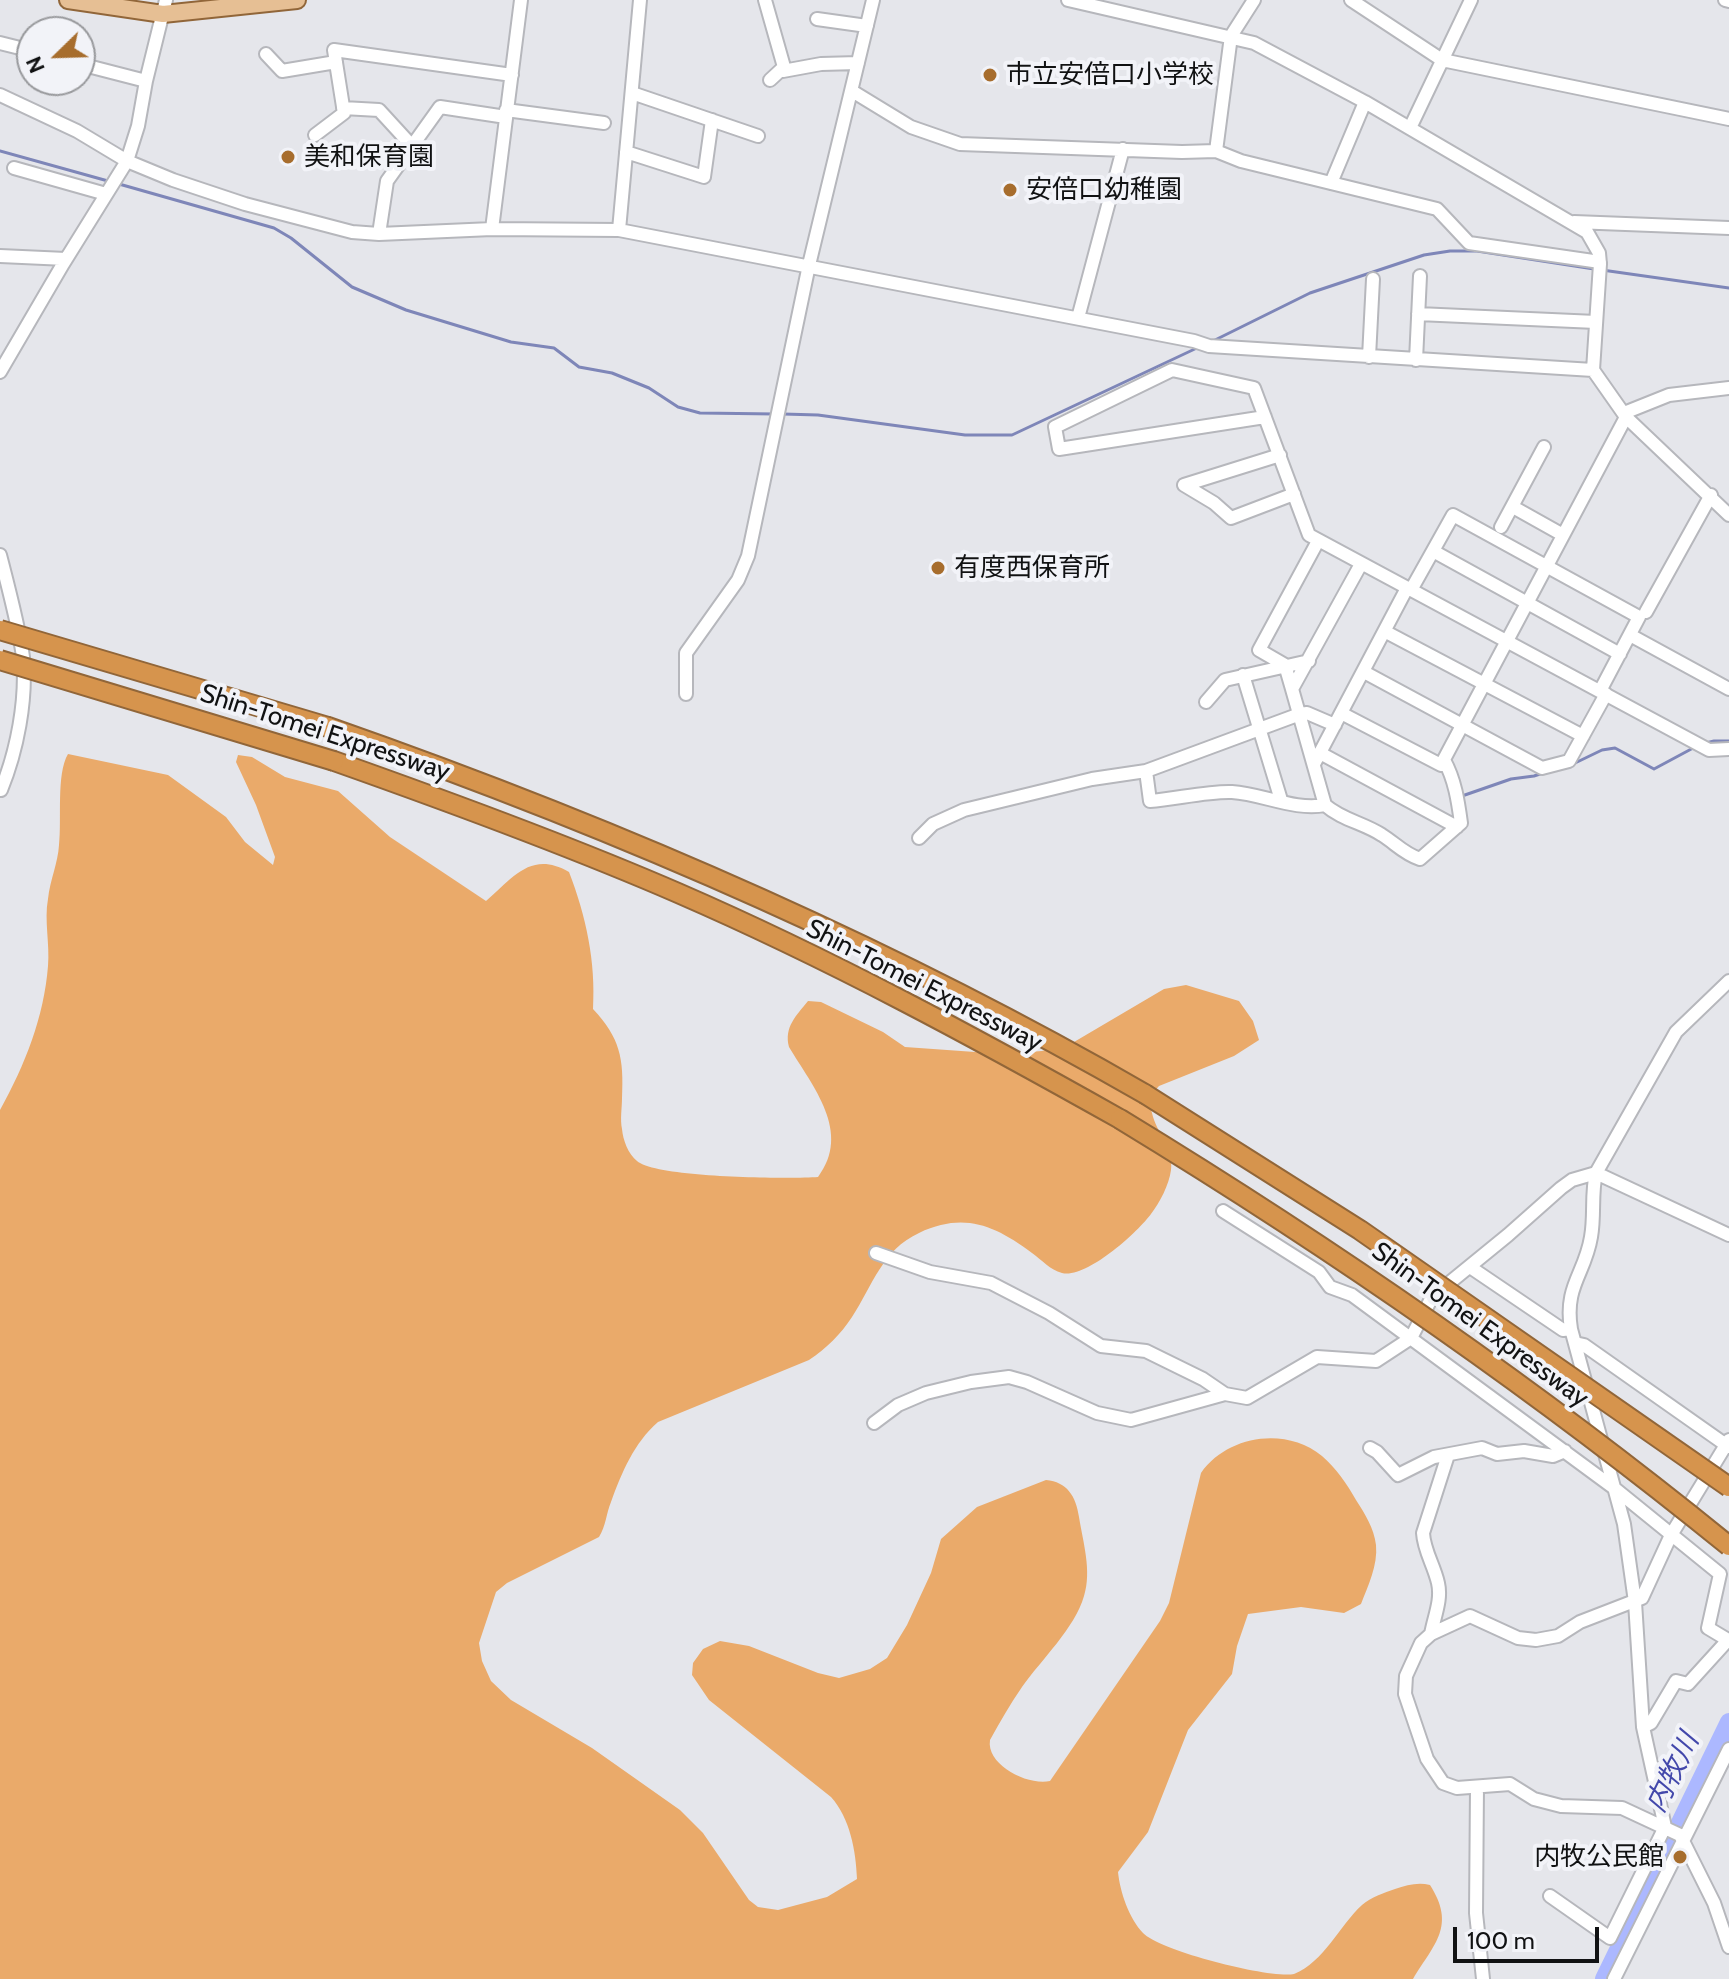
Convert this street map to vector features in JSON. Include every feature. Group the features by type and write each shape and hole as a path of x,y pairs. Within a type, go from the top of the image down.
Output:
{"highway":[{"name":"Shin-Tomei Expressway","path":"0,630 328,727 447,769 567,815 827,927 966,997 1145,1094 1360,1230 1729,1487"},
{"name":"Shin-Tomei Expressway","path":"0,660 334,761 546,838 681,894 930,1015 1120,1119 1326,1248 1563,1415 1729,1546"}],"main road":[{"path":"74,0 165,7 297,0"}],"street":[{"path":"492,229 521,0"},
{"path":"619,230 640,0"},
{"path":"765,0 783,71"},
{"path":"686,694 686,653 738,580 748,556 809,265 873,0"},
{"path":"1072,0 1231,36 1277,53 1587,232 1595,243 1600,262 1593,370 1625,415 1729,515"},
{"path":"1216,151 1231,36 1254,0"},
{"path":"1351,0 1442,60 1729,119"},
{"path":"1410,128 1471,0"},
{"path":"0,372 127,161 165,7"},
{"path":"817,19 867,26"},
{"path":"315,135 344,113 334,50 512,75"},
{"path":"266,54 282,71 336,62"},
{"path":"770,80 783,71 821,64 858,63"},
{"path":"96,68 146,81"},
{"path":"852,91 911,127 960,144 1216,151 1241,161 1437,209 1469,243 1600,262"},
{"path":"632,93 758,136"},
{"path":"0,95 77,131 127,161 173,180 245,204 352,232 619,230 1203,344 1593,370"},
{"path":"1331,183 1365,102"},
{"path":"379,234 387,181 440,107 604,123"},
{"path":"343,108 379,110 412,146"},
{"path":"626,152 704,177 712,120"},
{"path":"1078,318 1123,149"},
{"path":"14,168 106,194"},
{"path":"1574,222 1729,228"},
{"path":"0,256 66,259"},
{"path":"1416,360 1420,276"},
{"path":"1369,357 1373,279"},
{"path":"1418,314 1596,322"},
{"path":"1265,417 1059,449 1055,427 1172,370 1254,388 1280,455 1309,535 1709,750 1729,749"},
{"path":"919,838 933,824 964,810 1092,779 1146,771 1307,713 1338,719 1441,765 1625,415 1669,395 1729,388"},
{"path":"1501,527 1544,447"},
{"path":"1280,455 1184,485 1214,503 1231,518 1294,494"},
{"path":"1646,612 1711,495"},
{"path":"1513,507 1563,535"},
{"path":"1317,758 1409,589 1453,515 1639,617 1569,761 1542,768 1364,672"},
{"path":"1318,541 1259,650 1285,665 1317,758 1325,805 1337,815 1381,833 1407,855 1420,859 1461,823 1458,797 1444,760"},
{"path":"1433,551 1620,654"},
{"path":"0,555 22,656 23,682 11,765 1,790"},
{"path":"1292,689 1361,564"},
{"path":"1386,632 1583,736"},
{"path":"1630,635 1729,689"},
{"path":"1206,702 1225,680 1309,661"},
{"path":"1243,675 1281,800"},
{"path":"1317,758 1457,827"},
{"path":"1146,771 1150,801 1230,792 1310,808 1325,805"},
{"path":"1729,981 1676,1032 1596,1173 1591,1238 1567,1308 1624,1524 1635,1602 1643,1727 1674,1834 1714,1903 1729,1947"},
{"path":"876,1253 930,1272 991,1283 1049,1313 1101,1346 1146,1351 1203,1379 1225,1394 1247,1398 1317,1357 1376,1361 1411,1338 1432,1297 1572,1180 1596,1173 1729,1235"},
{"path":"1223,1211 1319,1272 1330,1287 1352,1295 1411,1338 1614,1488 1720,1574 1708,1628 1728,1640 1688,1684 1676,1681 1651,1723 1643,1727"},
{"path":"1470,1267 1563,1330 1571,1329"},
{"path":"1575,1343 1584,1345 1728,1444 1671,1535 1642,1598 1580,1622 1558,1636 1536,1640 1518,1638 1470,1616 1431,1634 1421,1643 1406,1676 1405,1694 1427,1759 1443,1783 1457,1788 1510,1784 1534,1799 1561,1806 1622,1808 1674,1834"},
{"path":"874,1423 898,1405 926,1393 1009,1377 1097,1413 1123,1420 1225,1394"},
{"path":"1370,1448 1385,1459 1398,1475 1418,1464 1482,1448 1497,1454 1524,1451 1553,1456 1565,1451"},
{"path":"1431,1634 1438,1607 1439,1584 1423,1533 1448,1455"},
{"path":"1550,1896 1610,1938 1729,1749"},
{"path":"1477,1787 1476,1913 1483,1979"},
{"path":"1614,1979 1674,1834"}],"shaded area":[{"path":"68,754 168,775 226,817 245,842 273,865 275,857 236,762 238,755 252,757 285,777 338,791 390,837 486,901 514,876 533,865 556,866 569,872 588,939 593,974 593,1009 615,1039 621,1060 621,1121 625,1142 631,1155 649,1167 724,1176 818,1177 828,1160 830,1127 818,1094 789,1047 788,1040 792,1022 808,1001 821,1002 883,1032 905,1047 1003,1054 1042,1051 1074,1042 1164,989 1186,985 1239,1001 1253,1021 1259,1040 1234,1056 1159,1086 1152,1094 1154,1120 1170,1155 1170,1176 1154,1209 1123,1243 1084,1269 1062,1273 1005,1235 978,1225 950,1223 906,1240 880,1269 843,1330 816,1355 658,1422 635,1449 624,1469 599,1537 507,1583 496,1592 479,1643 482,1661 491,1681 511,1700 592,1748 680,1810 703,1833 749,1900 758,1907 778,1910 827,1897 857,1879 853,1846 838,1805 709,1700 692,1675 693,1663 703,1649 720,1641 749,1646 839,1678 870,1669 887,1658 907,1625 931,1573 941,1539 977,1507 1046,1480 1053,1481 1069,1491 1078,1509 1087,1567 1084,1596 1073,1620 1022,1687 990,1740 995,1758 1010,1772 1031,1780 1050,1781 1160,1621 1169,1603 1201,1473 1212,1460 1241,1443 1274,1438 1291,1441 1322,1456 1332,1466 1369,1521 1376,1553 1367,1590 1361,1604 1344,1613 1301,1607 1248,1614 1232,1674 1188,1730 1148,1832 1118,1872 1121,1888 1133,1920 1153,1940 1216,1962 1263,1972 1294,1974 1314,1961 1369,1900 1408,1885 1430,1885 1438,1899 1442,1923 1435,1944 1413,1979 0,1979 0,1110 25,1058 38,1022 46,985 47,907 58,852 62,773"}],"waterway":[{"path":"0,151 108,181"},
{"path":"119,184 274,228 352,287 406,310 511,342 554,348 579,367 612,373 649,388 678,407 700,413 775,414"},
{"path":"1213,341 1310,293 1424,255 1477,251 1594,269"},
{"path":"1602,270 1729,288"},
{"path":"783,414 818,415 965,435 1012,435 1199,347"},
{"path":"1706,743 1729,741"},
{"path":"1573,764 1602,750 1615,748 1654,769 1695,747"},
{"path":"1462,796 1511,779 1543,773"},
{"name":"内牧川","path":"1604,1979 1729,1722"}],"place":[{"name":"市立安倍口小学校","path":"990,75"},
{"name":"美和保育園","path":"288,157"},
{"name":"安倍口幼稚園","path":"1010,190"},
{"name":"有度西保育所","path":"938,568"},
{"name":"内牧公民館","path":"1680,1857"}]}
